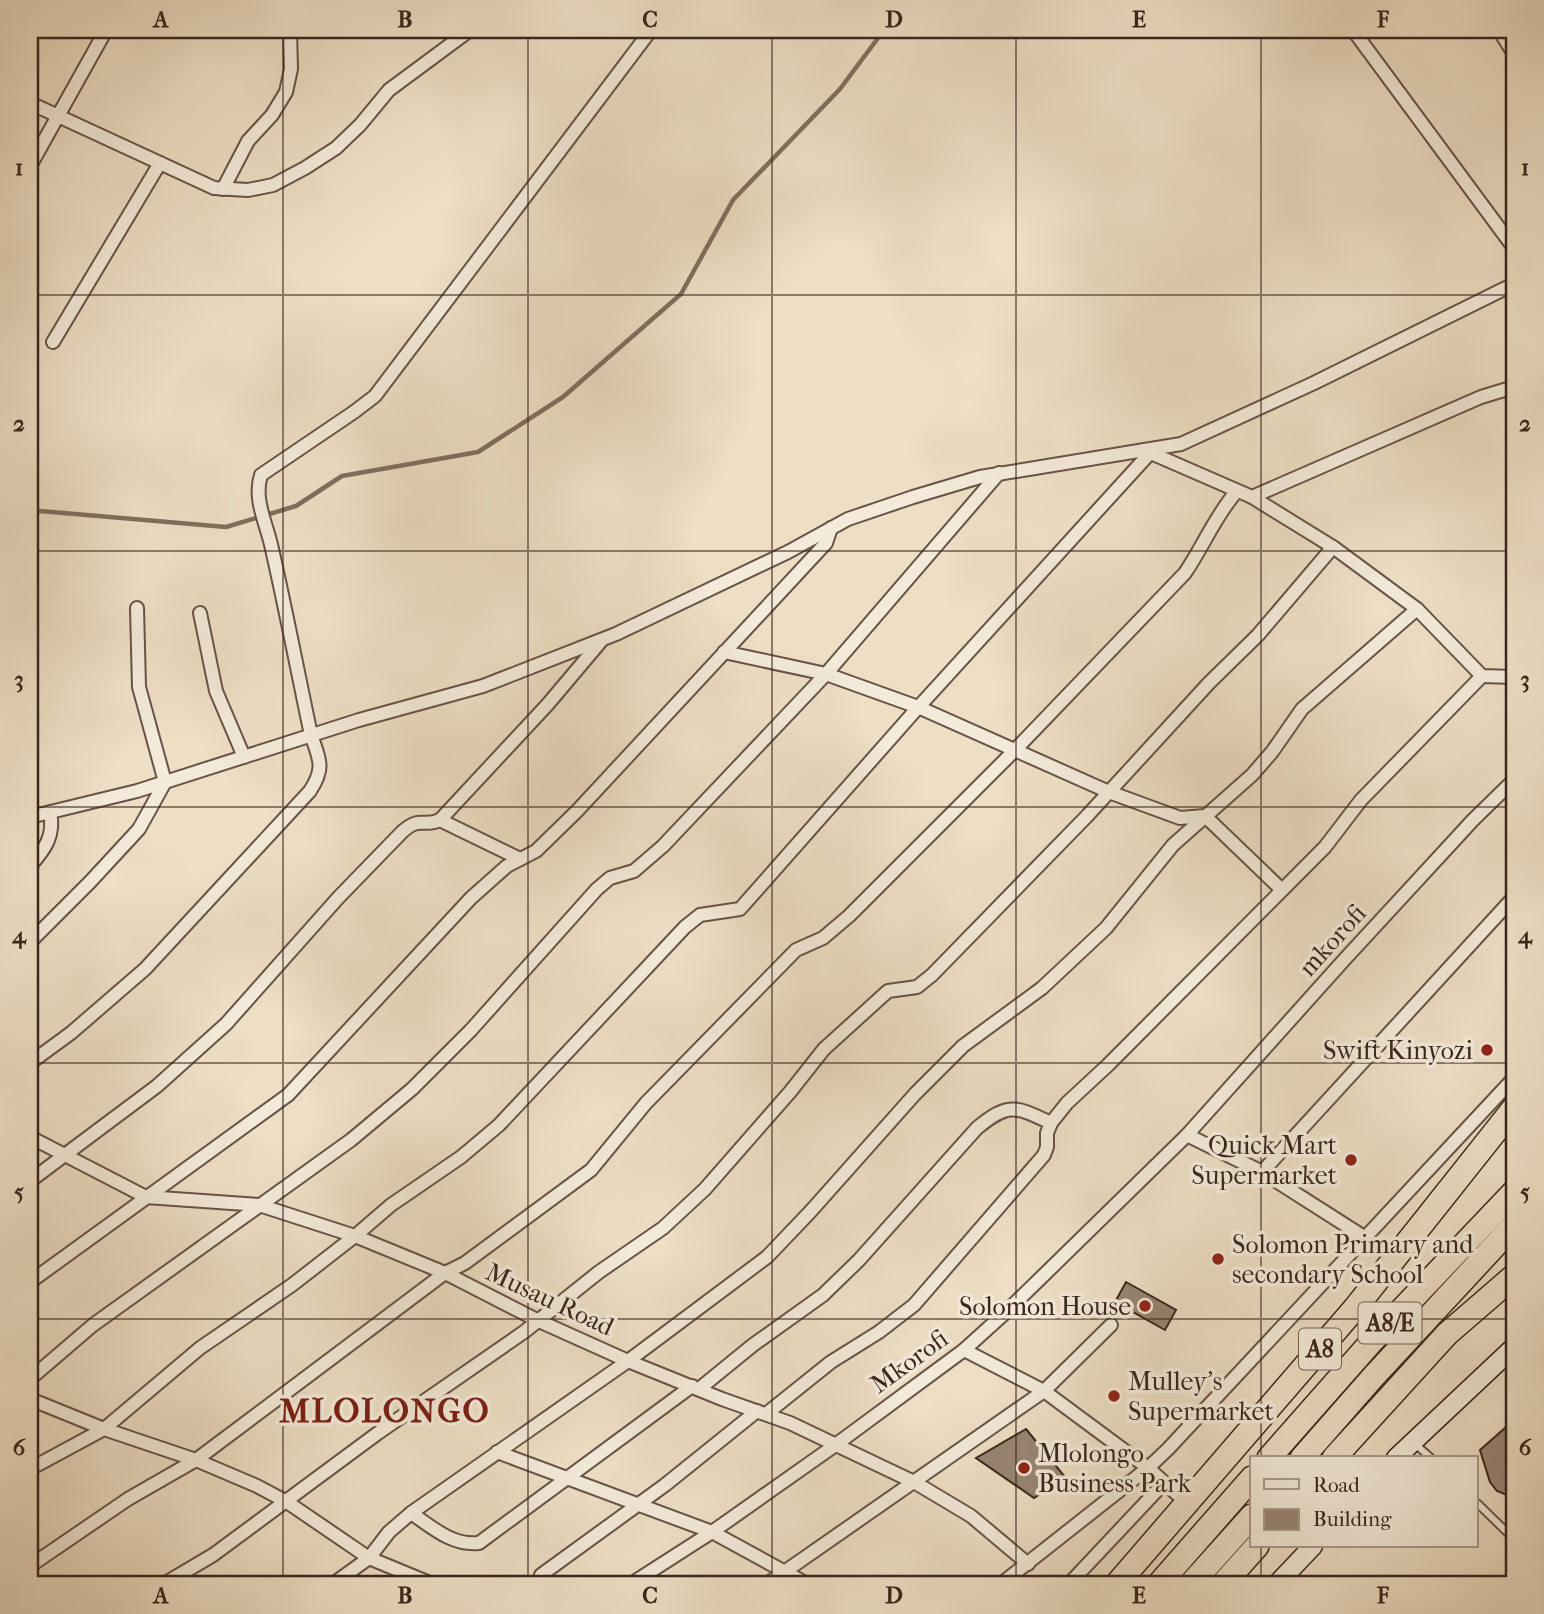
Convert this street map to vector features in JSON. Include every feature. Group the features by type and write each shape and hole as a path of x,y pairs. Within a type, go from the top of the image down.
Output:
{"highway":[{"name":"A8","path":"1117,1584 1356,1307 1514,1108"},
{"name":"A8/E","path":"1271,1456 1373,1340 1514,1192"},
{"name":"A8/E","path":"1304,1456 1514,1225"},
{"path":"1336,1456 1447,1334 1514,1276"},
{"path":"1159,1584 1250,1480"},
{"path":"1191,1584 1250,1518"},
{"path":"1223,1584 1255,1548"}],"street":[{"path":"30,166 106,30"},
{"path":"223,189 248,141 272,116 286,92 291,69 290,30"},
{"path":"30,103 214,188 248,190 273,185 336,148 360,125 389,90 470,30"},
{"path":"30,1063 71,1033 145,969 310,791 319,777 320,762 311,736 272,545 259,503 257,486 261,475 375,396 651,30"},
{"path":"1353,30 1514,248"},
{"path":"1506,34 1514,54"},
{"path":"53,342 160,163"},
{"path":"1504,235 1514,224"},
{"path":"30,817 165,782 483,686 603,639 707,592 848,519 912,498 999,473 1147,452 1181,444 1314,383 1514,284"},
{"path":"1252,498 1481,397 1514,387"},
{"path":"1147,452 1252,498 1333,547 1417,609 1482,676 1514,677"},
{"path":"30,1469 104,1429 200,1348 292,1285 355,1237 391,1205 461,1157 499,1125 685,927 700,915 740,909 1147,452"},
{"path":"30,1379 93,1325 351,1140 412,1089 471,1030 597,889 610,878 634,871 663,846 826,674 999,473"},
{"path":"30,1566 128,1499 196,1460 445,1273 466,1263 591,1170 646,1103 796,950 823,938 849,916 1016,749 1185,573 1199,552 1212,523 1236,492"},
{"path":"30,1282 288,1096 451,918 507,866 536,851 577,811 826,543 831,528"},
{"path":"164,1584 213,1555 377,1433 539,1321 599,1272 663,1228 705,1189 790,1093 824,1049 888,991 917,987 932,975 1110,792 1209,683 1258,635 1333,547"},
{"path":"30,942 139,829 165,782 139,687 137,608"},
{"path":"333,1584 369,1558 389,1532 411,1513 628,1361 767,1257 915,1094 963,1046 1051,979 1105,928 1173,845 1252,775 1302,709 1417,609"},
{"path":"200,614 216,691 244,757"},
{"path":"30,1181 158,1086 226,1024 338,898 402,832 413,822 432,824 440,820 548,704 603,639"},
{"path":"724,652 826,674 918,707 1110,792 1180,818 1205,816 1282,890"},
{"path":"541,1575 831,1362 879,1332 914,1305 1044,1155 1051,1123 1067,1103 1325,847 1361,800 1482,676"},
{"name":"mkorofi","path":"1187,1135 1353,950 1473,820 1514,780"},
{"path":"30,866 50,840 53,826 50,812"},
{"path":"440,820 520,859"},
{"path":"1262,1172 1514,897"},
{"path":"1001,1584 1148,1468 1514,1078"},
{"path":"411,1513 450,1539 466,1545 479,1543 823,1295 859,1260 977,1128 992,1116 1007,1108 1023,1110 1051,1123"},
{"path":"1187,1135 1262,1172 1364,1237"},
{"name":"Mkorofi","path":"631,1584 712,1532 964,1350 1016,1303 1187,1135"},
{"name":"Musau Road","path":"30,1137 146,1196 259,1205 355,1237 445,1273 539,1321 628,1361 762,1412 914,1482 971,1516 1028,1564"},
{"path":"767,1584 1044,1391 1111,1325"},
{"path":"964,1350 1044,1391 1148,1468 1187,1503"},
{"path":"1398,1456 1513,1351"},
{"path":"30,1399 104,1429 196,1460 257,1486 287,1502 369,1558 432,1584"},
{"path":"497,1452 636,1506 712,1532 807,1584"},
{"path":"1069,1584 1164,1483"},
{"path":"1277,1584 1312,1548"}],"lane":[{"path":"1412,1441 1429,1456"},
{"path":"1478,1504 1514,1539"}],"building":[{"name":"Solomon House","path":"1126,1282 1176,1310 1165,1330 1115,1302"},
{"path":"1514,1420 1514,1498 1497,1491 1490,1482 1480,1450"},
{"name":"Mlolongo Business Park","path":"1026,1429 1065,1477 1034,1498 976,1458"}],"waterway":[{"path":"30,515 40,511 226,527 296,506 342,476 478,452 563,397 681,294 733,200 840,89 884,30"}],"place":[{"name":"Swift Kinyozi","path":"1487,1050"},
{"name":"Quick Mart Supermarket","path":"1351,1160"},
{"name":"Solomon Primary and secondary School","path":"1218,1259"},
{"name":"Solomon House","path":"1145,1306"},
{"name":"Mulley's Supermarket","path":"1114,1396"},
{"name":"Mlolongo Business Park","path":"1024,1468"}],"district":[{"name":"MLOLONGO","path":"385,1410"}]}
